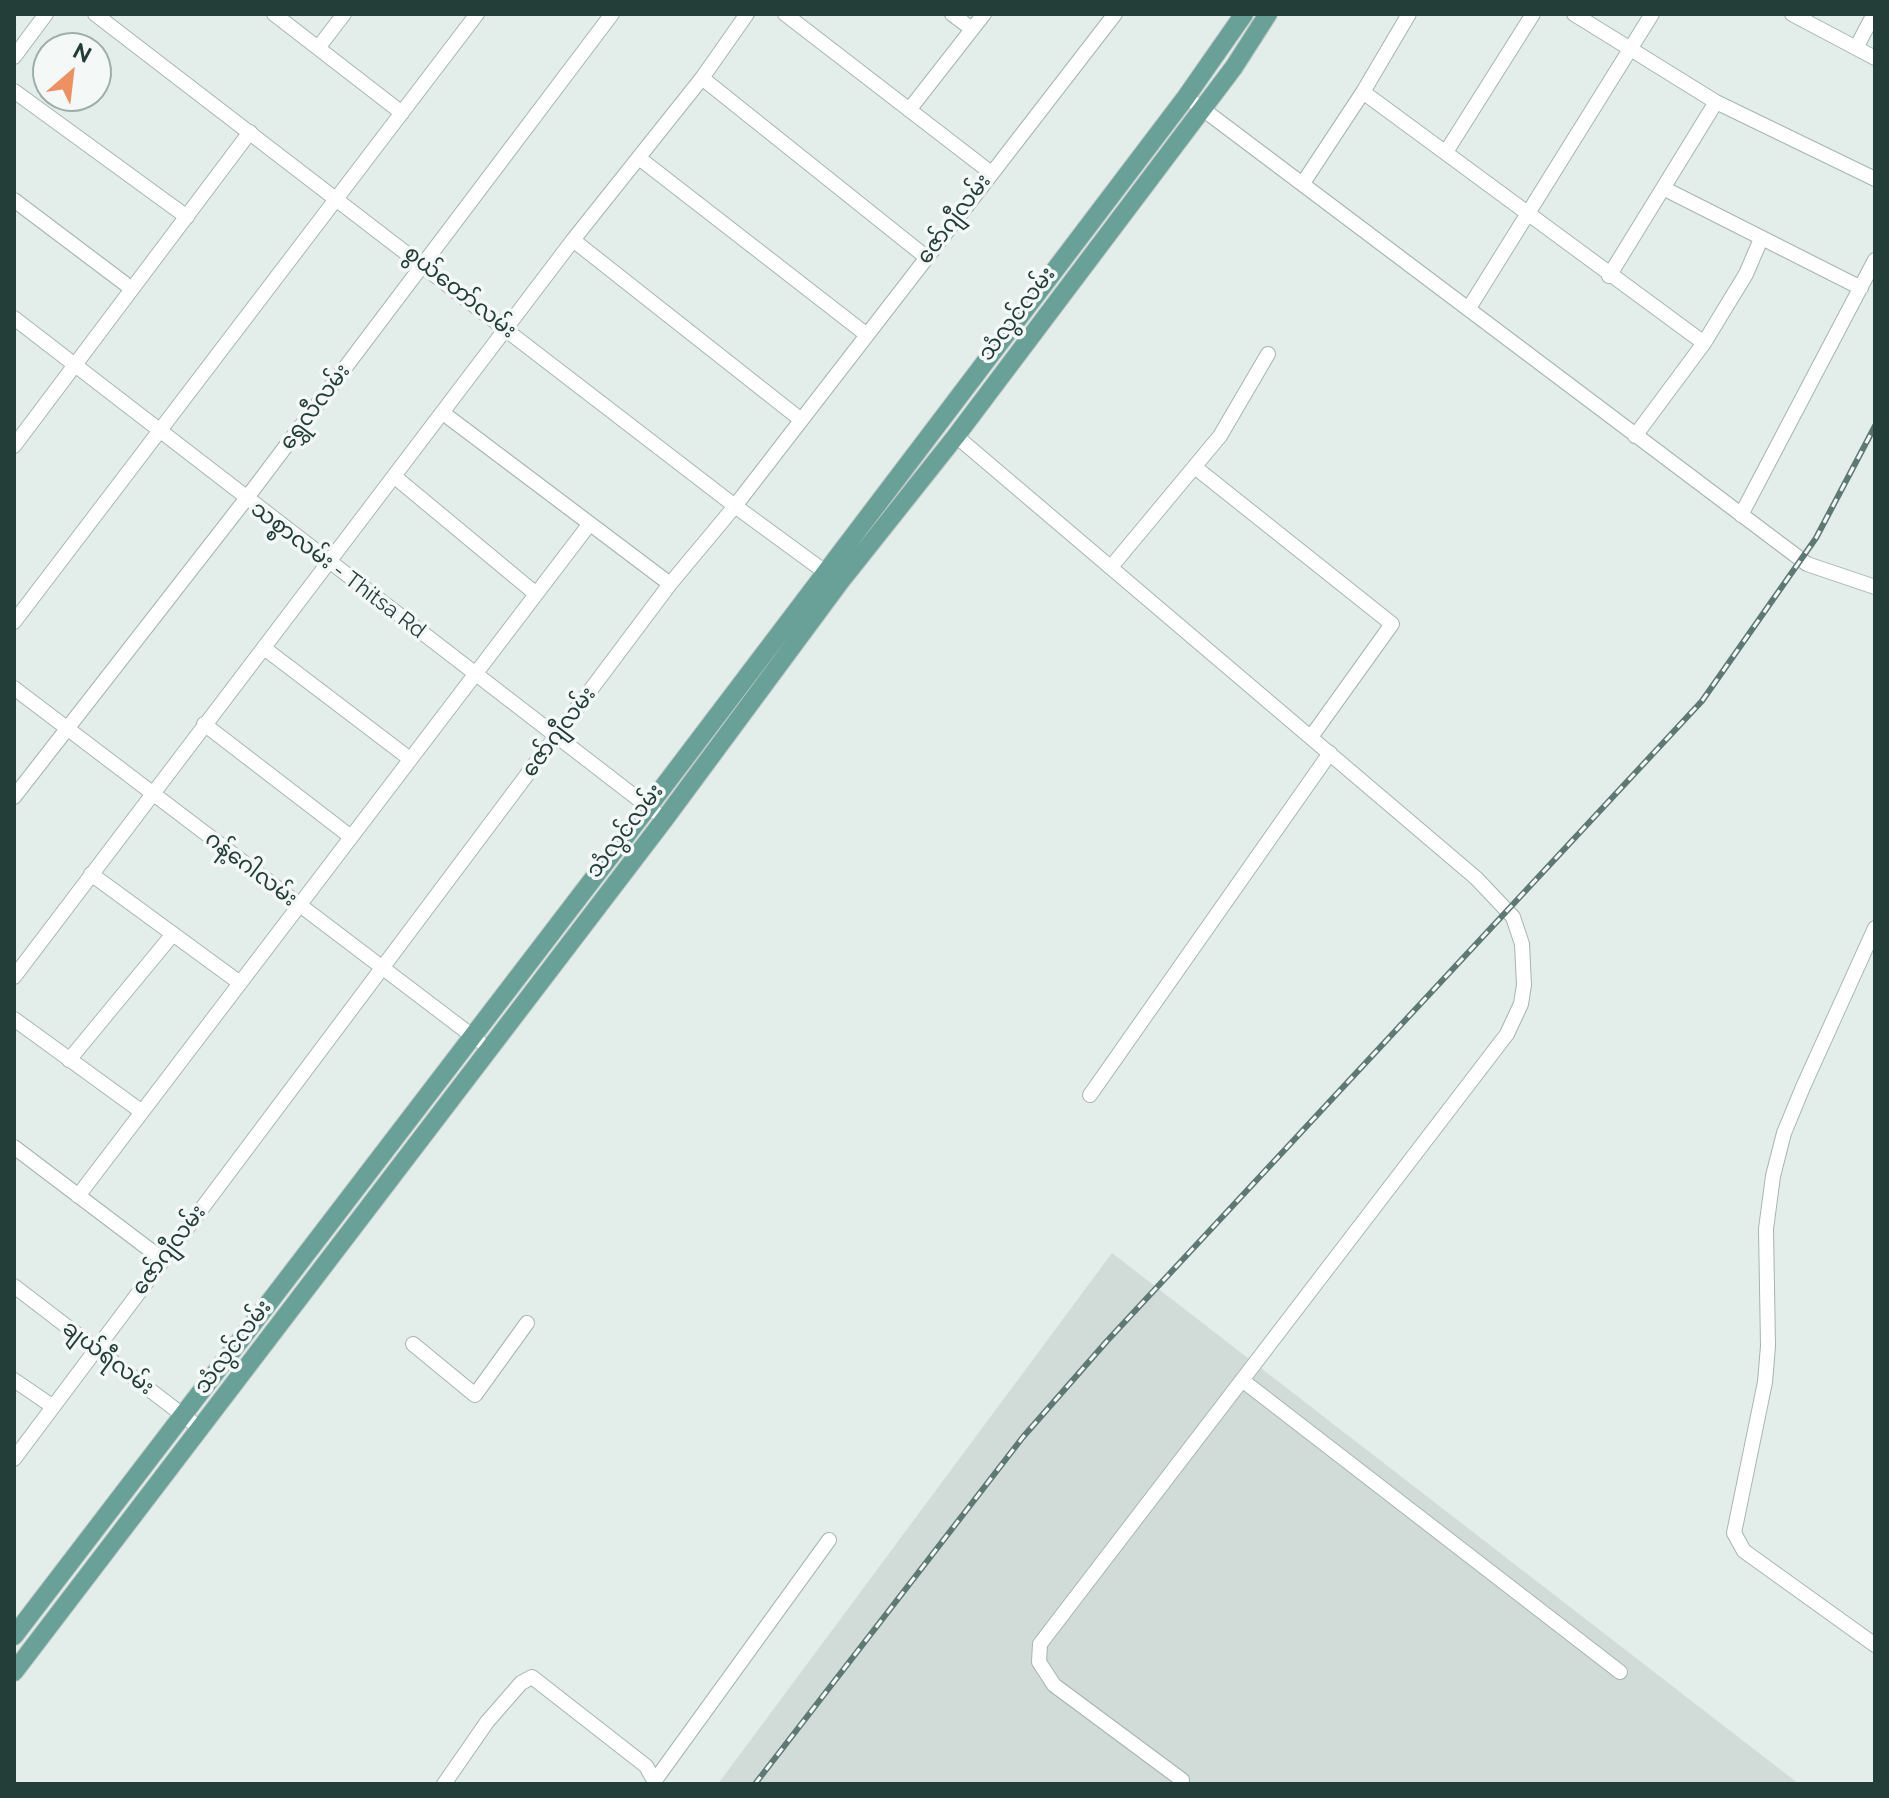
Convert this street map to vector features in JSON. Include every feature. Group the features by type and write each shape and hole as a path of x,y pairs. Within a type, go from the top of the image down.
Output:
{"main road":[{"name":"သံလွင်လမ်း","path":"14,1672 664,820 1001,339 1186,97 1244,14"},
{"name":"သံလွင်လမ်း","path":"14,1636 648,807 832,577 956,436 1202,109 1268,14"},
{"path":"1001,339 1018,352"},
{"path":"329,1223 347,1237"}],"street":[{"path":"14,57 46,14"},
{"name":"စွယ်တော်လမ်း","path":"95,14 735,506 832,577"},
{"path":"274,14 402,113"},
{"path":"318,48 344,14"},
{"path":"14,622 477,14"},
{"name":"ရွှေလီလမ်း","path":"14,797 246,499 612,14"},
{"path":"14,977 573,240 702,78 747,14"},
{"path":"785,14 990,172"},
{"path":"952,14 972,29"},
{"path":"909,110 984,14"},
{"name":"ဇော်ဂျီလမ်း","path":"14,1459 670,584 735,506 1115,14"},
{"path":"1303,183 1363,92 1409,14"},
{"path":"1446,152 1533,14"},
{"path":"1574,14 1716,102 1875,179"},
{"path":"1469,308 1652,14"},
{"path":"1792,14 1875,58"},
{"path":"1856,48 1874,14"},
{"path":"702,78 926,257"},
{"path":"14,91 187,217"},
{"path":"1363,92 1704,343"},
{"path":"1186,97 1303,183 1381,247 1469,308 1807,564 1875,587"},
{"path":"1609,276 1716,102"},
{"path":"14,446 250,132"},
{"path":"639,158 867,335"},
{"path":"1665,189 1861,288"},
{"path":"14,200 132,289"},
{"path":"1635,436 1704,343 1746,274 1761,239"},
{"path":"573,240 800,419"},
{"path":"1741,515 1875,260"},
{"name":"သစ္စာလမ်း - Thitsa Rd","path":"14,318 664,820"},
{"path":"1111,567 1220,436 1268,354"},
{"path":"443,413 588,526 670,584"},
{"path":"956,436 1499,900 1513,917 1522,944 1524,985 1521,1004 1507,1034 1049,1631 1038,1652 1039,1662 1054,1685 1182,1780"},
{"path":"1196,468 1392,624 1311,737"},
{"path":"395,477 536,594"},
{"path":"78,1196 588,526"},
{"path":"264,648 410,759"},
{"name":"ဂန့်ဂေါလမ်း","path":"14,688 488,1049"},
{"path":"204,724 351,837"},
{"path":"1090,1095 1330,753"},
{"path":"91,874 240,983"},
{"path":"1875,928 1784,1133 1773,1176 1766,1229 1768,1346 1765,1382 1734,1533 1744,1551 1875,1645"},
{"path":"69,1060 173,934"},
{"path":"14,1019 142,1112"},
{"path":"14,1147 162,1259"},
{"name":"ချယ်ရီလမ်း","path":"14,1286 201,1429"},
{"path":"413,1344 475,1395 527,1323"},
{"path":"14,1380 52,1406"},
{"path":"1242,1380 1620,1672"},
{"path":"444,1784 487,1722 521,1683 532,1677 646,1766 656,1782 829,1540"}],"shaded area":[{"path":"1112,1253 1799,1784 718,1784"}],"railway":[{"path":"755,1784 1023,1437 1107,1341 1702,701 1816,538 1875,426"}]}
